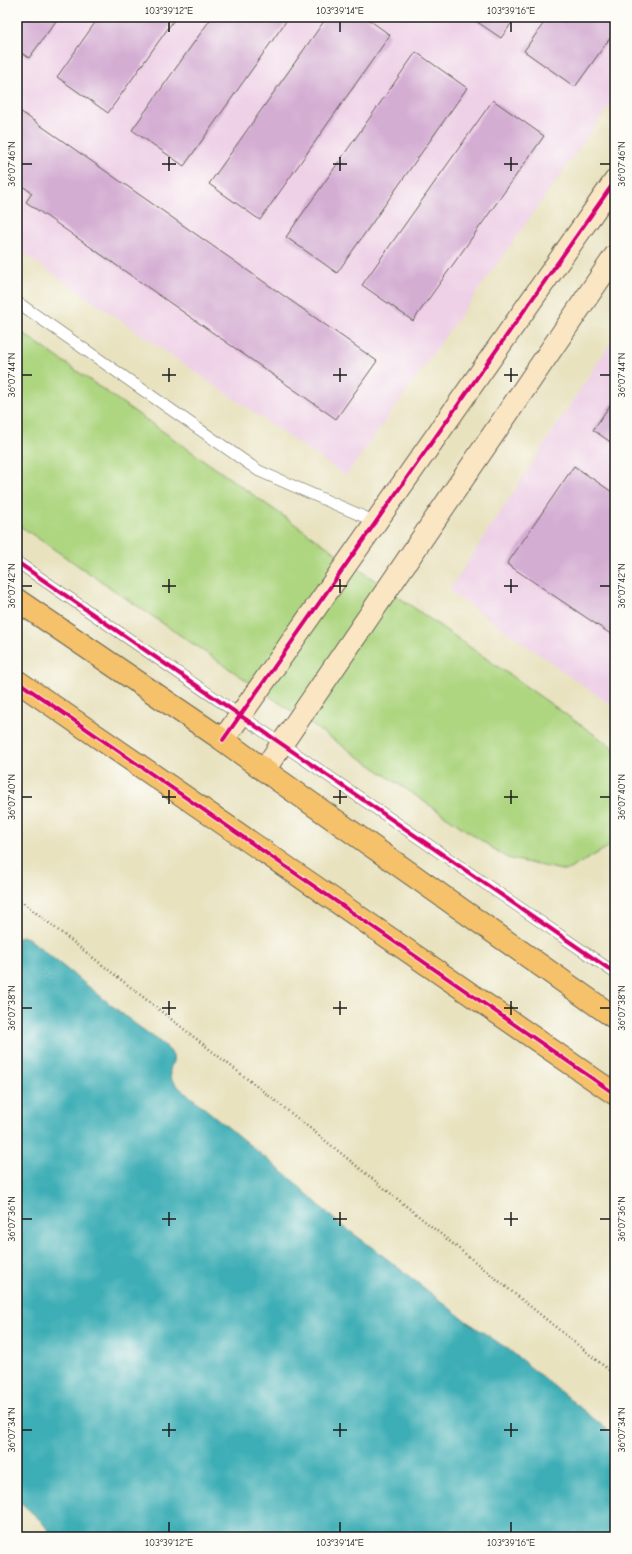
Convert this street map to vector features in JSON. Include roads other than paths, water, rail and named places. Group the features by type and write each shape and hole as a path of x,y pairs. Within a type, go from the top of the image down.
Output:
{"main road":[{"path":"17,600 223,740 615,1018"},
{"path":"17,681 615,1094"}],"street":[{"path":"223,740 615,181"},
{"path":"264,770 615,256"}],"lane":[{"path":"17,302 259,471 376,522"},
{"path":"17,562 615,973"}],"water":[{"path":"22,936 28,938 167,1048 174,1058 170,1072 174,1083 290,1178 336,1221 377,1251 466,1321 508,1349 615,1436 615,1537 54,1537 40,1520 17,1499 17,938"}]}
